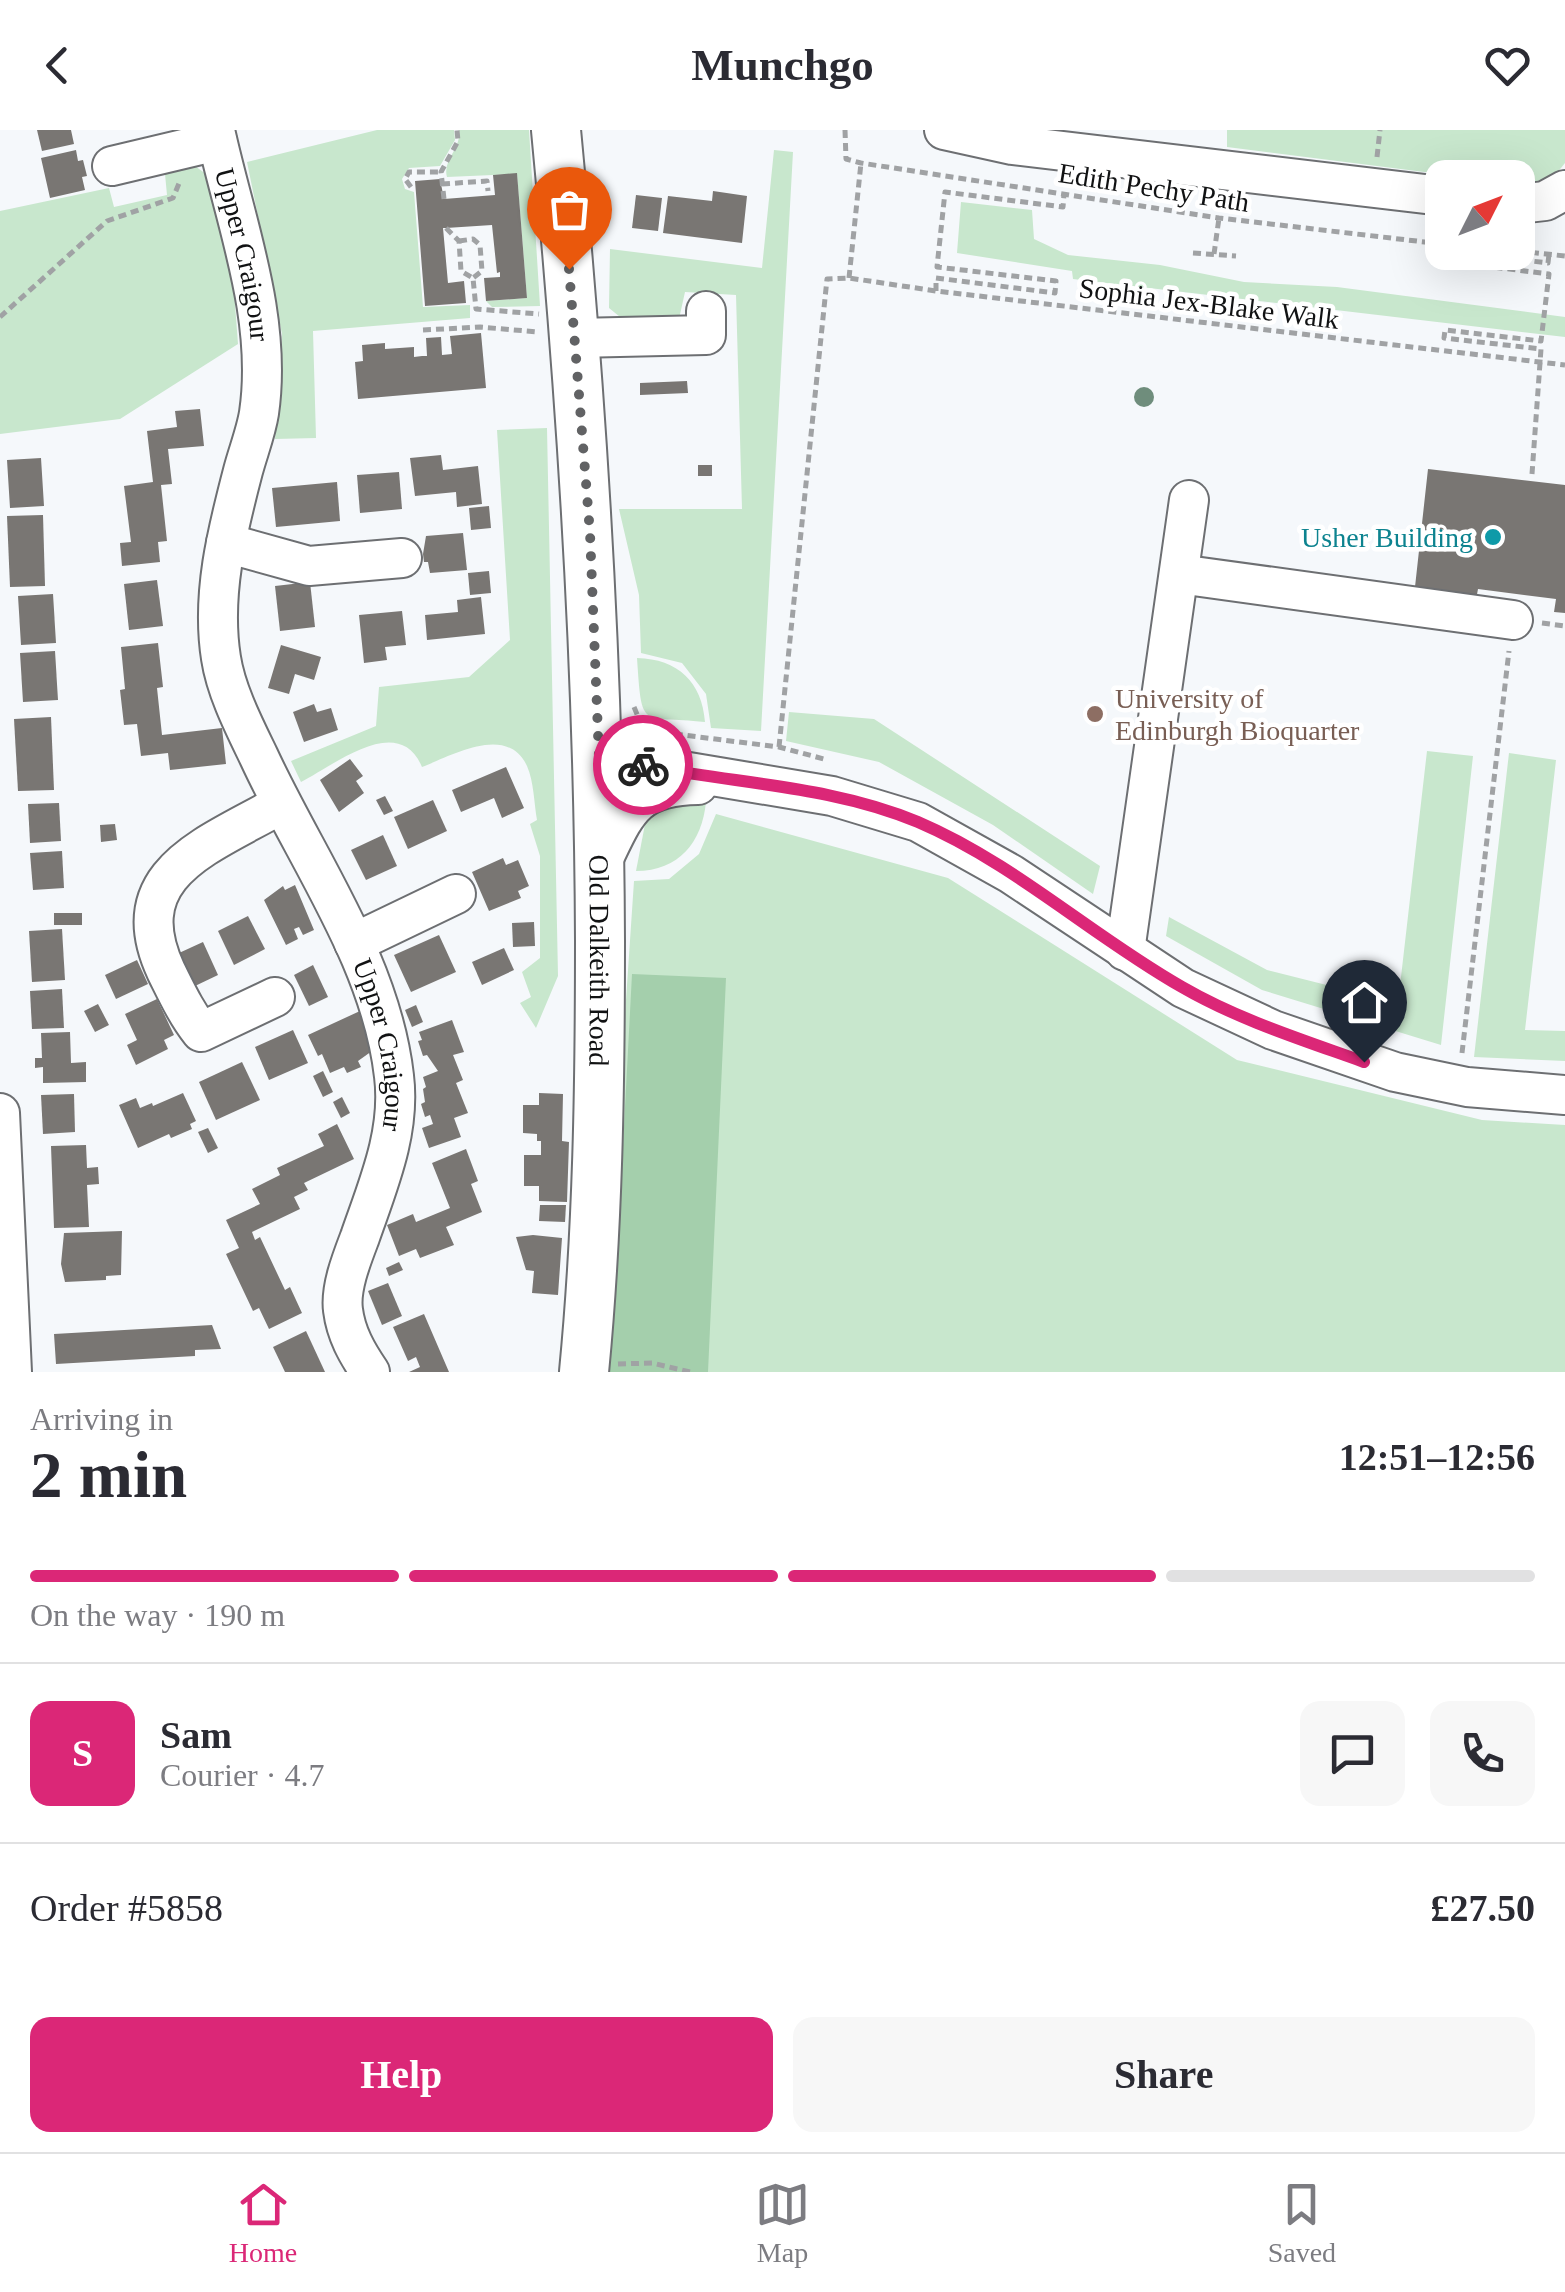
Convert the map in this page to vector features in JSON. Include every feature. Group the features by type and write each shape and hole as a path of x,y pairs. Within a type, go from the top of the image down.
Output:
{"main road":[{"name":"Old Dalkeith Road","path":"556,130 562,336 590,533 599,758 600,1098 595,1368"}],"street":[{"path":"944,130 1012,145 1425,194"},
{"name":"Upper Craigour","path":"112,166 209,139 254,290 262,355 259,413 226,543 217,601 221,660 242,722 354,943 385,1034 396,1109 386,1165 352,1259 342,1308 354,1349 370,1372"},
{"path":"1565,190 1546,200 1518,204 1565,207"},
{"path":"562,336 706,335 706,311"},
{"path":"1125,951 1189,500"},
{"path":"226,543 309,566 402,558"},
{"path":"1179,574 1513,620"},
{"path":"599,758 832,796 918,822 1011,874 1183,988 1273,1030 1395,1072 1467,1087 1565,1096"},
{"path":"599,868 624,818 644,794 678,786 771,784"},
{"path":"275,997 195,1044 152,930 161,886 178,867 281,804"},
{"name":"Upper Craigour","path":"354,943 456,894"},
{"path":"0,1113 12,1372"}],"path":[{"path":"444,199 441,172 458,141 457,130"},
{"path":"779,747 827,278 850,278 860,162 846,159 845,130"},
{"path":"0,317 106,221 173,198 209,139"},
{"name":"Edith Pechy Path","path":"860,162 1219,218 1425,242"},
{"path":"411,186 405,179 409,172 441,172"},
{"path":"442,184 487,180 488,191"},
{"path":"936,291 936,278 1055,293 1056,282 937,267 946,192 1063,206 1064,194"},
{"path":"1214,255 1219,218"},
{"path":"446,228 460,241 461,271 472,278"},
{"path":"460,241 474,239 480,245 482,270 472,278"},
{"path":"1535,253 1565,256"},
{"path":"1193,254 1236,256"},
{"path":"1535,261 1548,263 1549,254"},
{"path":"1517,270 1549,274 1540,341 1445,330 1444,338 1542,349 1532,474"},
{"path":"472,278 476,309 547,313 562,336"},
{"name":"Sophia Jex-Blake Walk","path":"850,278 1565,365"},
{"path":"423,330 480,326 562,336"},
{"path":"1462,1056 1513,620"},
{"path":"595,1368 652,1363 690,1372"}],"green space":[{"path":"377,130 454,130 455,140 440,166 409,168 402,179 405,189 414,192 423,307 470,305 470,318 313,331 316,438 275,439 282,334 247,162"},
{"path":"459,130 529,130 540,306 492,307 486,301 527,298 517,174 447,177"},
{"path":"1227,130 1565,130 1565,163 1545,181 1535,183 1535,160 1425,160 1425,172 1227,147"},
{"path":"774,150 793,152 761,731 711,728 706,694 682,663 641,653 639,595 619,509 742,509 736,295 685,292 679,319 625,321 609,308 610,249 762,268"},
{"path":"195,166 210,177 234,291 238,344 120,419 0,434 0,211 109,188 114,207 167,195 165,174"},
{"path":"961,202 1032,210 1034,239 1068,255 1160,265 1244,282 1337,287 1565,317 1565,337 1073,279 1072,271 957,253"},
{"path":"547,428 558,976 536,1028 520,1003 531,997 522,972 540,958 540,856 530,824 537,820 531,779 518,753 506,746 478,746 422,767 412,751 398,744 383,743 349,755 301,782 291,761 376,726 379,687 469,677 510,640 497,430"},
{"path":"637,658 664,663 685,675 699,695 705,722 649,715 641,698"},
{"path":"789,712 874,719 1100,866 1093,894 993,825 879,762 786,741"},
{"path":"1427,751 1473,756 1441,1045 1262,990 1166,936 1169,917 1267,970 1398,1003"},
{"path":"1509,753 1556,760 1525,1030 1565,1031 1565,1061 1474,1057"},
{"path":"706,802 699,830 686,852 665,866 636,871 646,819 662,804"},
{"path":"716,814 948,878 1237,1060 1482,1120 1565,1125 1565,1372 601,1372 634,881 669,879 699,854"},
{"path":"632,974 726,978 708,1372 604,1372 619,1222"}],"building":[{"path":"37,130 71,130 74,144 42,151"},
{"path":"76,150 87,176 82,177 85,190 50,198 41,158"},
{"path":"517,173 527,298 486,301 484,278 500,277 492,225 443,228 448,283 464,281 466,303 425,306 415,181 440,179 444,199 495,195 493,175"},
{"path":"713,191 747,196 742,243 663,233 668,196 712,201"},
{"path":"636,195 662,198 658,231 632,228"},
{"path":"481,333 486,388 358,399 355,362 363,361 362,345 385,343 385,349 414,347 414,357 427,356 426,338 441,337 442,355 452,354 450,336"},
{"path":"687,381 688,393 640,395 640,383"},
{"path":"200,409 204,446 168,449 172,484 161,485 167,541 158,542 160,562 122,566 120,543 131,542 124,486 153,482 147,431 177,427 175,411"},
{"path":"441,455 443,470 478,466 482,504 457,507 456,492 415,496 410,458"},
{"path":"41,458 44,506 10,508 7,460"},
{"path":"698,465 712,465 712,476 698,476"},
{"name":"Usher Building","path":"1428,469 1565,485 1565,613 1554,612 1556,599 1478,589 1475,605 1414,596"},
{"path":"399,472 402,509 360,513 357,475"},
{"path":"337,482 340,521 276,527 272,488"},
{"path":"489,506 491,528 471,530 469,508"},
{"path":"43,515 45,586 10,587 7,516"},
{"path":"463,533 467,570 430,573 423,554 426,536"},
{"path":"489,571 491,593 470,595 468,573"},
{"path":"157,580 163,626 129,630 124,584"},
{"path":"310,582 315,627 280,631 275,586"},
{"path":"53,594 56,643 21,645 18,596"},
{"path":"481,597 485,634 427,640 425,615 458,612 457,600"},
{"path":"402,611 406,645 385,647 387,660 364,663 359,615"},
{"path":"158,643 163,687 157,688 162,735 222,728 226,764 170,770 168,753 141,756 137,724 124,725 121,647"},
{"path":"281,645 321,657 314,680 295,674 289,694 268,688"},
{"path":"55,651 58,700 23,702 20,653"},
{"path":"314,704 317,712 331,708 338,730 304,742 293,712"},
{"path":"51,717 54,790 18,791 14,719"},
{"path":"350,759 363,776 356,781 364,793 339,812 320,780"},
{"path":"506,767 524,808 502,818 494,798 461,812 452,790"},
{"path":"385,796 393,811 384,815 376,800"},
{"path":"433,800 447,831 408,849 394,817"},
{"path":"59,803 61,841 30,843 28,804"},
{"path":"115,824 117,840 101,842 100,825"},
{"path":"383,835 397,866 366,880 351,850"},
{"path":"62,851 64,888 33,890 30,853"},
{"path":"503,858 506,865 518,860 529,886 518,891 521,898 489,911 472,872"},
{"path":"295,885 314,930 303,935 299,927 294,929 298,939 286,945 264,900 283,886 285,890"},
{"path":"54,913 82,913 82,925 54,925"},
{"path":"248,916 265,949 234,965 218,931"},
{"path":"534,922 535,946 513,947 512,923"},
{"path":"62,929 65,980 32,982 29,931"},
{"path":"439,935 456,972 411,992 394,955"},
{"path":"203,942 218,975 195,986 179,953"},
{"path":"504,948 514,970 482,985 472,962"},
{"path":"137,960 148,984 116,999 105,975"},
{"path":"313,965 328,997 309,1006 294,975"},
{"path":"62,989 64,1028 32,1029 30,991"},
{"path":"157,999 174,1035 164,1040 168,1049 136,1065 127,1045 137,1040 125,1014"},
{"path":"98,1004 109,1025 95,1032 84,1011"},
{"path":"416,1005 423,1022 412,1027 405,1010"},
{"path":"360,1011 372,1051 358,1061 361,1067 347,1073 344,1067 330,1073 308,1035"},
{"path":"452,1020 464,1052 453,1055 463,1080 456,1083 468,1113 454,1118 461,1137 429,1148 422,1128 433,1124 430,1115 425,1117 421,1104 425,1102 423,1077 438,1071 427,1055 423,1056 419,1032"},
{"path":"293,1030 308,1063 269,1080 255,1047"},
{"path":"70,1032 71,1063 86,1062 86,1082 43,1083 43,1067 35,1068 35,1058 42,1058 41,1033"},
{"path":"242,1062 260,1100 216,1120 199,1082"},
{"path":"323,1071 333,1092 323,1097 313,1076"},
{"path":"183,1093 196,1121 190,1124 192,1129 138,1148 119,1105 136,1098 140,1108 152,1103 153,1106"},
{"path":"539,1093 563,1094 562,1141 569,1142 567,1202 539,1201 539,1186 524,1186 524,1155 541,1155 541,1141 537,1141 537,1134 523,1133 523,1105 539,1105"},
{"path":"74,1094 75,1132 43,1134 41,1095"},
{"path":"342,1097 350,1113 341,1118 333,1102"},
{"path":"337,1124 354,1159 304,1183 308,1190 294,1197 300,1209 252,1232 255,1240 260,1237 285,1290 290,1287 302,1313 269,1329 259,1308 253,1311 226,1254 239,1248 226,1220 260,1204 252,1189 280,1175 277,1168 324,1146 318,1134"},
{"path":"208,1128 218,1148 208,1153 198,1132"},
{"path":"86,1145 87,1168 98,1167 99,1184 87,1185 89,1227 54,1228 51,1146"},
{"path":"466,1149 478,1181 471,1184 482,1212 446,1227 454,1245 420,1258 416,1249 399,1256 387,1225 413,1214 416,1222 450,1208 432,1163"},
{"path":"540,1205 566,1205 565,1222 539,1221"},
{"path":"122,1231 121,1275 106,1276 106,1280 65,1282 61,1264 64,1233"},
{"path":"516,1237 562,1238 558,1295 532,1293 534,1271 526,1270"},
{"path":"399,1262 403,1270 389,1276 386,1268"},
{"path":"388,1283 402,1316 382,1325 368,1291"},
{"path":"424,1314 449,1372 409,1372 420,1367 416,1357 408,1361 393,1327"},
{"path":"212,1325 221,1349 195,1350 195,1356 56,1364 54,1334"},
{"path":"306,1331 325,1372 285,1372 273,1347"}],"way so far":[{"path":"569,269 590,533 599,758 643,765"}],"place":[{"name":"Usher Building","path":"1493,537"},
{"name":"University of Edinburgh Bioquarter","path":"1095,714"}],"route":[{"path":"643,765 832,796 918,822 1011,874 1183,988 1273,1030 1364,1062"}]}
